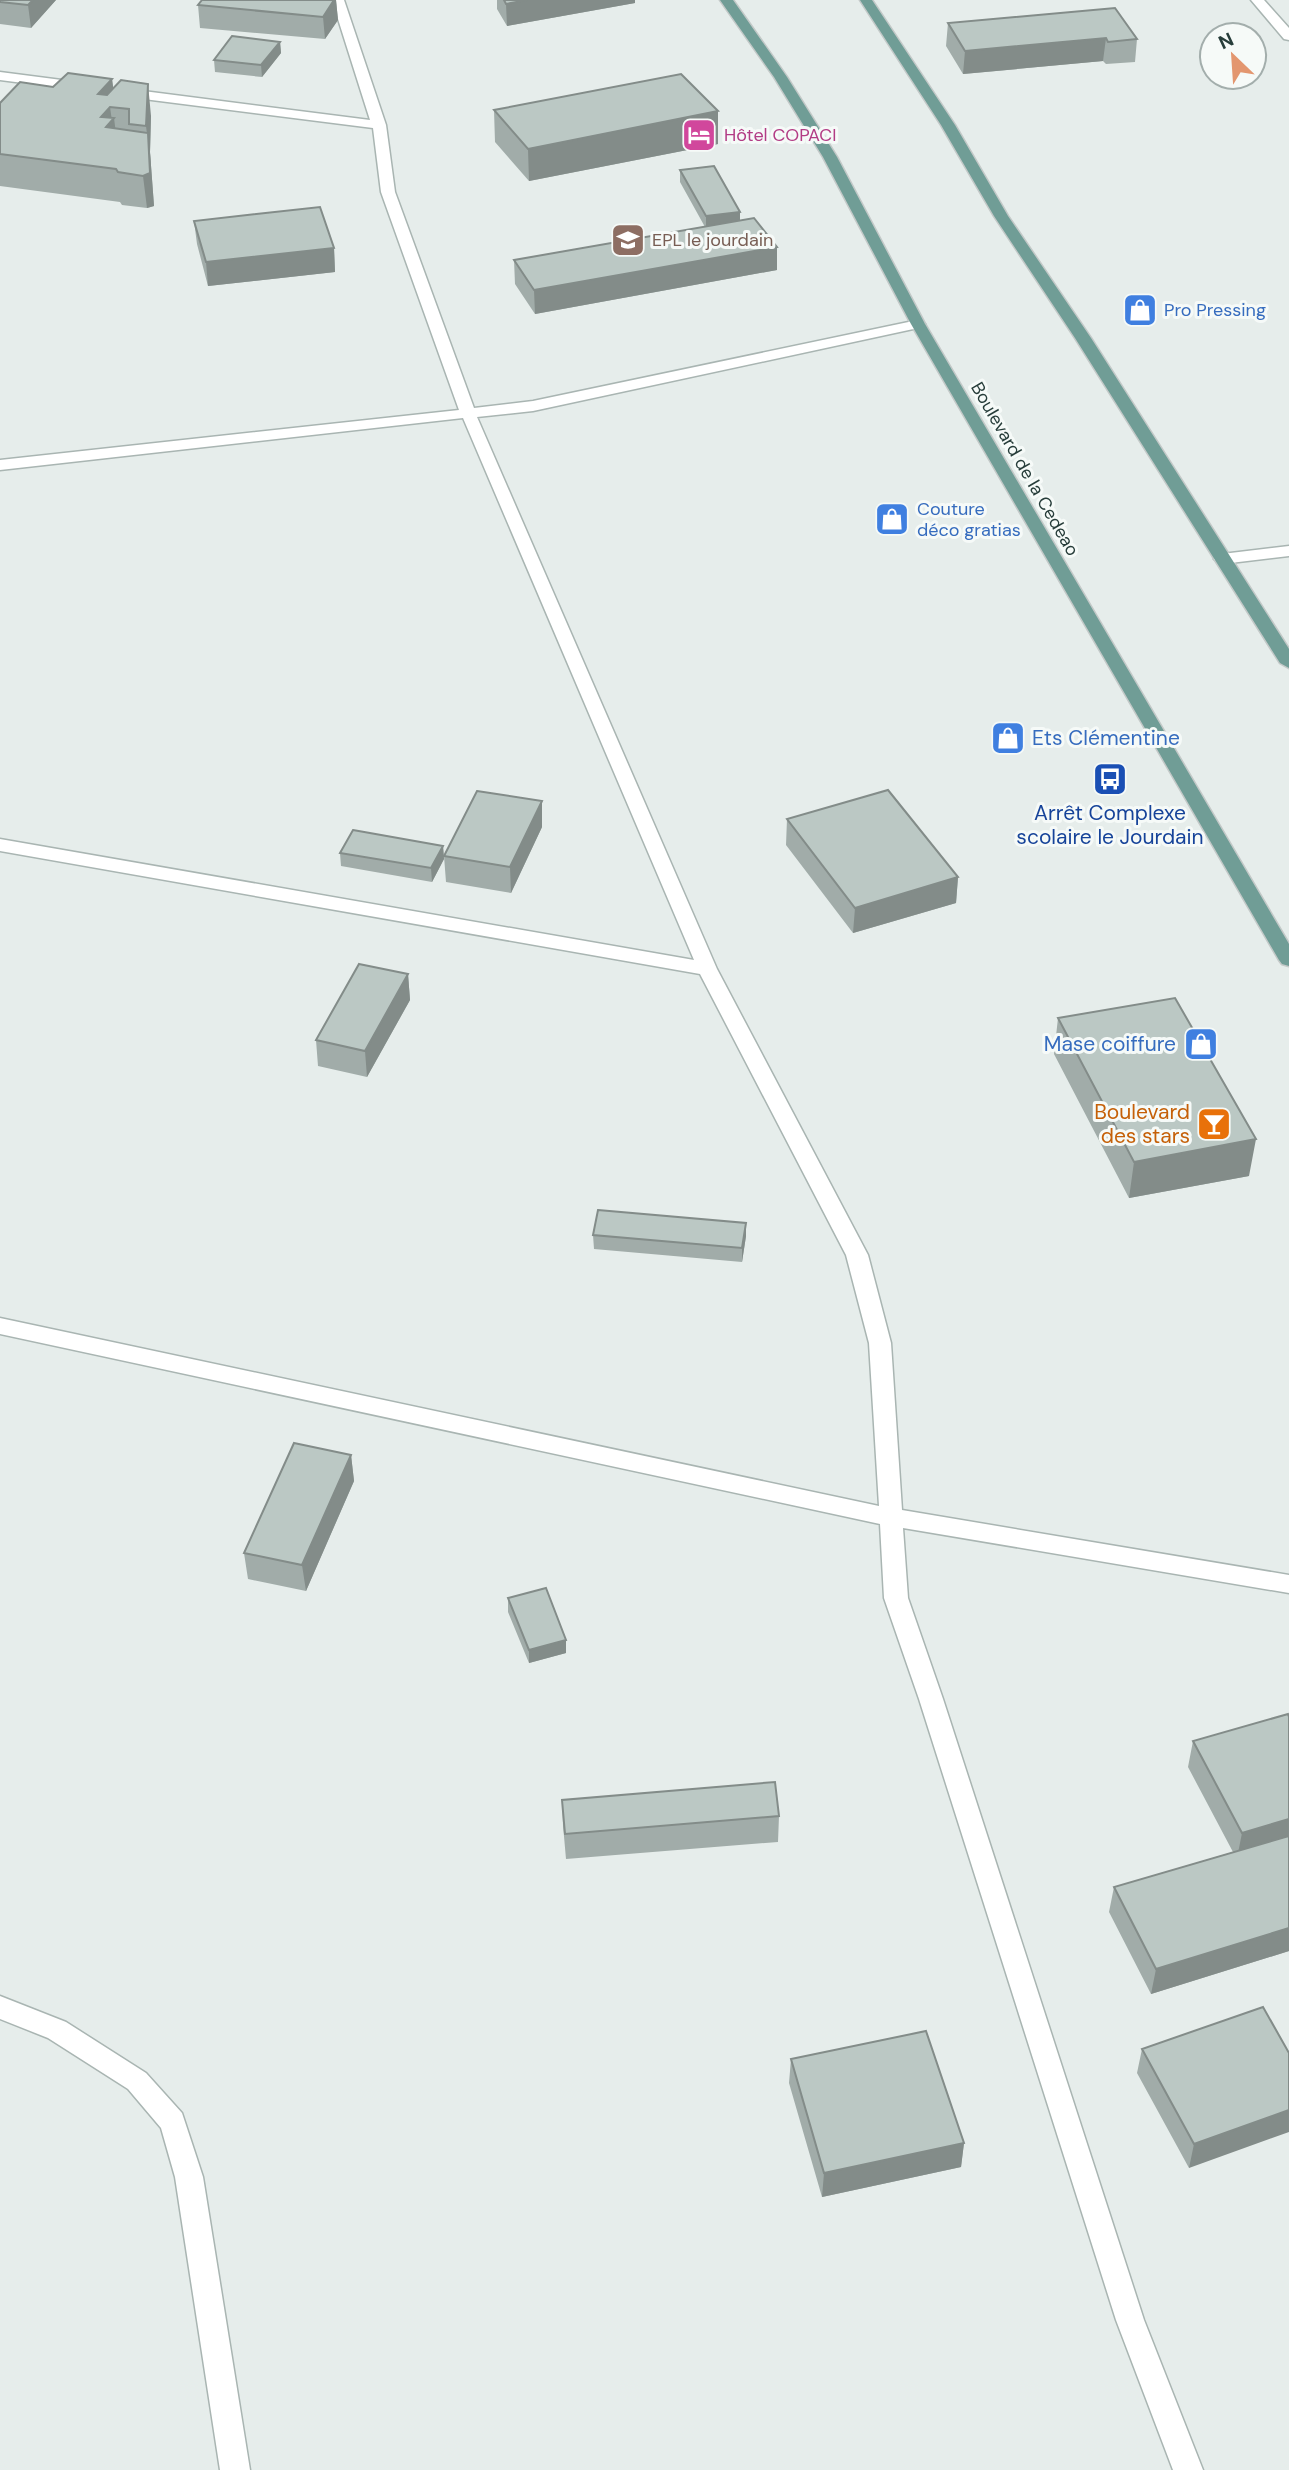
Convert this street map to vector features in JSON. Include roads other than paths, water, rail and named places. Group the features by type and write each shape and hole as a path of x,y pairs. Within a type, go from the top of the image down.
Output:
{"main road":[{"name":"Boulevard de la Cedeao","path":"726,0 765,52 864,216 918,324 1289,960"},
{"path":"866,0 1289,663"}],"street":[{"path":"338,0 379,125 388,192 468,413 707,969 857,1255 880,1343 896,1598 1130,2320 1188,2470"},
{"path":"1257,0 1289,36"},
{"path":"0,76 379,125"},
{"path":"0,465 533,406 918,324"},
{"path":"1222,559 1289,551"},
{"path":"0,845 707,969"},
{"path":"0,1326 889,1517 1289,1584"},
{"path":"0,2007 57,2030 137,2081 173,2122 189,2177 235,2470"}],"place":[{"name":"Hôtel COPACI","path":"699,135"},
{"name":"EPL le jourdain","path":"628,240"},
{"name":"Pro Pressing","path":"1140,310"},
{"name":"Couture déco gratias","path":"892,519"},
{"name":"Ets Clémentine","path":"1008,738"},
{"name":"Arrêt Complexe scolaire le Jourdain","path":"1110,779"},
{"name":"Mase coiffure","path":"1201,1044"},
{"name":"Boulevard des stars","path":"1214,1124"}]}
